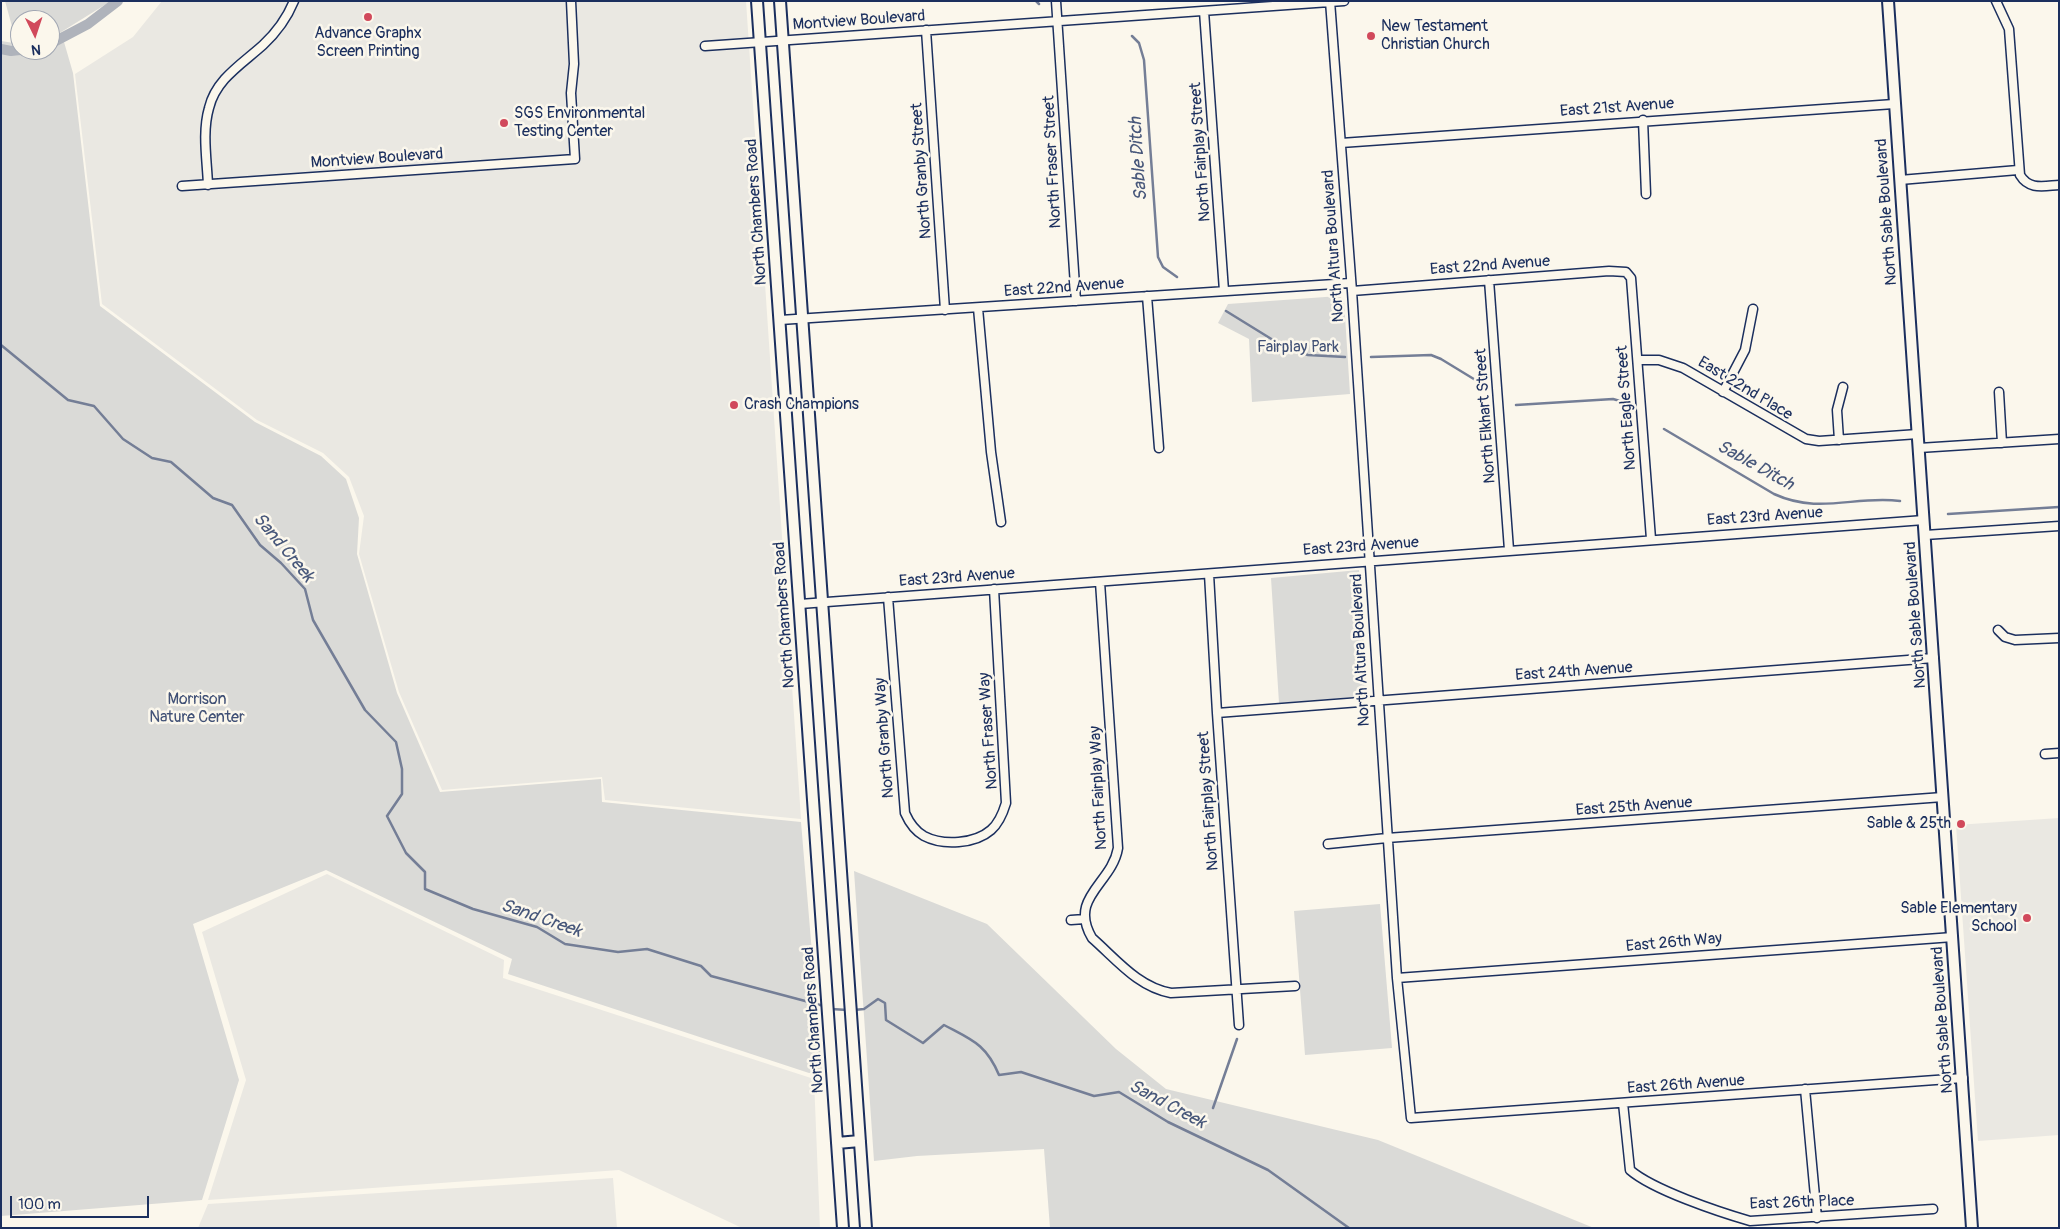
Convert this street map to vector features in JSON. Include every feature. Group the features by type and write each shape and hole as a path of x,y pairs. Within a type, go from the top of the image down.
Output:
{"main road":[{"name":"North Chambers Road","path":"757,1 843,1228"},
{"path":"780,1 866,1228"},
{"name":"North Sable Boulevard","path":"1888,1 1972,1228"},
{"path":"837,1143 860,1142"}],"street":[{"path":"208,185 205,137 206,118 210,102 226,77 278,30 294,1"},
{"name":"Montview Boulevard","path":"182,186 575,159 571,93 574,64 571,1"},
{"name":"North Fraser Street","path":"1056,1 1076,301"},
{"name":"Montview Boulevard","path":"705,46 1344,1"},
{"path":"1996,1 2009,29 2018,170 2023,180 2029,185 2059,184"},
{"name":"North Altura Boulevard","path":"1330,2 1370,560 1377,700 1397,978 1411,1118"},
{"name":"North Fairplay Street","path":"1204,11 1224,291"},
{"name":"North Granby Street","path":"926,30 945,310"},
{"name":"East 21st Avenue","path":"1341,143 1642,120 1894,104"},
{"path":"1642,120 1646,194"},
{"path":"1900,180 2018,170"},
{"name":"East 22nd Avenue","path":"780,320 1224,291 1489,280 1609,271 1622,271 1630,276"},
{"name":"North Eagle Street","path":"1630,276 1638,360 1650,540"},
{"name":"North Elkhart Street","path":"1489,280 1509,550"},
{"path":"1147,296 1159,448"},
{"path":"978,308 991,452 1001,522"},
{"path":"1723,392 1745,350 1753,309"},
{"name":"East 22nd Place","path":"1638,360 1671,363 1683,368 1806,439 1820,441 1918,434"},
{"path":"1838,440 1837,410 1843,387"},
{"path":"1999,392 2002,443"},
{"path":"1919,448 2059,439"},
{"name":"East 23rd Avenue","path":"800,604 1924,520"},
{"path":"1925,535 2059,526"},
{"name":"North Fairplay Street","path":"1209,574 1239,1025"},
{"name":"North Fairplay Way","path":"1085,919 1086,905 1089,897 1113,866 1118,848 1100,582"},
{"name":"North Fraser Way","path":"957,841 974,839 989,832 1000,819 1006,803 994,589"},
{"name":"North Granby Way","path":"888,597 905,813 912,826 922,835 936,840 957,841"},
{"path":"1998,630 2006,637 2015,640 2059,638"},
{"name":"East 24th Avenue","path":"1217,713 1934,658"},
{"path":"2045,754 2059,753"},
{"name":"East 25th Avenue","path":"1328,844 1943,797"},
{"path":"1071,920 1085,919 1092,938 1140,981 1152,988 1171,994 1294,986"},
{"name":"East 26th Way","path":"1397,978 1953,937"},
{"name":"East 26th Avenue","path":"1411,1118 1963,1078"},
{"path":"1805,1089 1817,1218"},
{"name":"East 26th Place","path":"1623,1103 1630,1170 1638,1177 1725,1214 1750,1221 1817,1218 1933,1208"}],"shaded area":[{"path":"162,1 746,1 801,819 605,800 602,777 442,790 399,692 359,554 364,516 349,477 323,453 257,420 102,304 75,74 133,37"},
{"path":"2059,818 2059,1135 1978,1141 1956,825"},
{"path":"327,874 504,960 503,978 814,1079 820,1228 742,1228 619,1170 208,1200 246,1080 202,932"},
{"path":"613,1178 617,1228 198,1228 208,1204"}],"green space":[{"path":"5,1 111,1 60,33 60,10 10,10 10,19"},
{"name":"Morrison Nature Center","path":"62,35 73,73 100,306 255,422 321,456 346,479 359,518 357,554 397,693 440,792 601,779 602,802 801,822 822,1072 809,1073 508,974 512,959 326,870 193,924 239,1080 202,1200 1,1216 1,41 10,42 10,60 60,60 60,36"},
{"name":"Fairplay Park","path":"1339,296 1344,300 1350,394 1252,402 1249,339 1218,323 1228,304"},
{"path":"1359,570 1367,696 1279,703 1271,578"},
{"path":"854,871 987,924 1116,1049 1166,1089 1378,1140 1594,1228 1050,1228 1044,1149 917,1156 874,1161"},
{"path":"1380,904 1392,1048 1305,1055 1294,911"}],"waterway":[{"path":"60,39 88,24 118,1"},
{"name":"Sable Ditch","path":"1036,1 1039,4"},
{"name":"Sable Ditch","path":"1132,36 1139,43 1144,60 1158,257 1163,267 1177,277"},
{"path":"1,49 10,51"},
{"name":"Sable Ditch","path":"1226,311 1286,348 1308,355 1345,357"},
{"name":"Sand Creek","path":"1,345 68,400 94,406 123,439 152,458 171,462 213,498 232,505 260,545 281,563 305,589 313,620 365,710 396,742 402,769 402,794 387,816 406,853 425,872 425,889 473,909 537,927 565,944 618,952 647,949 701,966 711,976 824,1006"},
{"name":"Sable Ditch","path":"1371,357 1431,355 1482,384"},
{"name":"Sable Ditch","path":"1516,405 1613,399 1627,403"},
{"name":"Sable Ditch","path":"1664,429 1774,494 1791,500 1822,504 1868,500 1900,501"},
{"name":"Sable Ditch","path":"1948,514 2059,507"},
{"name":"Sand Creek","path":"854,1010 864,1009 878,999 885,1003 886,1020 923,1043 944,1025 977,1044 989,1056 999,1075 1021,1072 1094,1096 1119,1092 1168,1122 1268,1170 1349,1228"},
{"name":"Sand Creek","path":"831,1009 848,1010"},
{"path":"1213,1108 1237,1039"}],"place":[{"name":"Advance Graphx Screen Printing","path":"368,17"},
{"name":"New Testament Christian Church","path":"1371,36"},
{"name":"SGS Environmental Testing Center","path":"504,123"},
{"name":"Crash Champions","path":"734,405"},
{"name":"Sable & 25th","path":"1961,824"},
{"name":"Sable Elementary School","path":"2027,918"}]}
